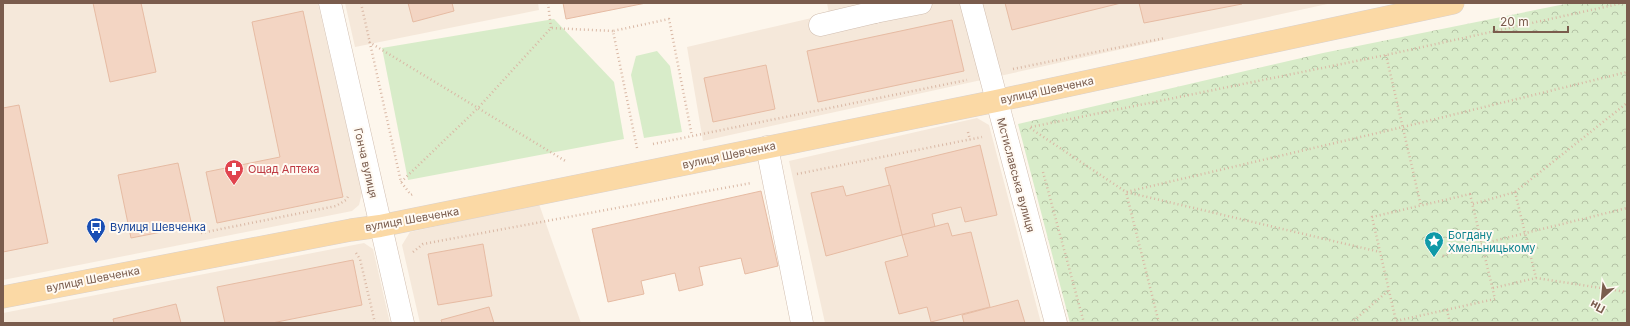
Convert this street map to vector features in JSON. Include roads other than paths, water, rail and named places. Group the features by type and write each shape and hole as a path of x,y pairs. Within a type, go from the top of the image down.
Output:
{"main road":[{"name":"вулиця Шевченка","path":"3,296 351,230 380,226 996,101 1453,3"}],"street":[{"name":"Гонча вулиця","path":"330,3 403,323"},
{"path":"820,24 873,8 921,3"},
{"name":"Мстиславська вулиця","path":"971,3 1056,323"},
{"path":"768,147 802,323"}],"place":[{"name":"Ощад Аптека","path":"234,186"},
{"name":"Вулиця Шевченка","path":"96,244"},
{"name":"Богдану Хмельницькому","path":"1434,258"}]}
